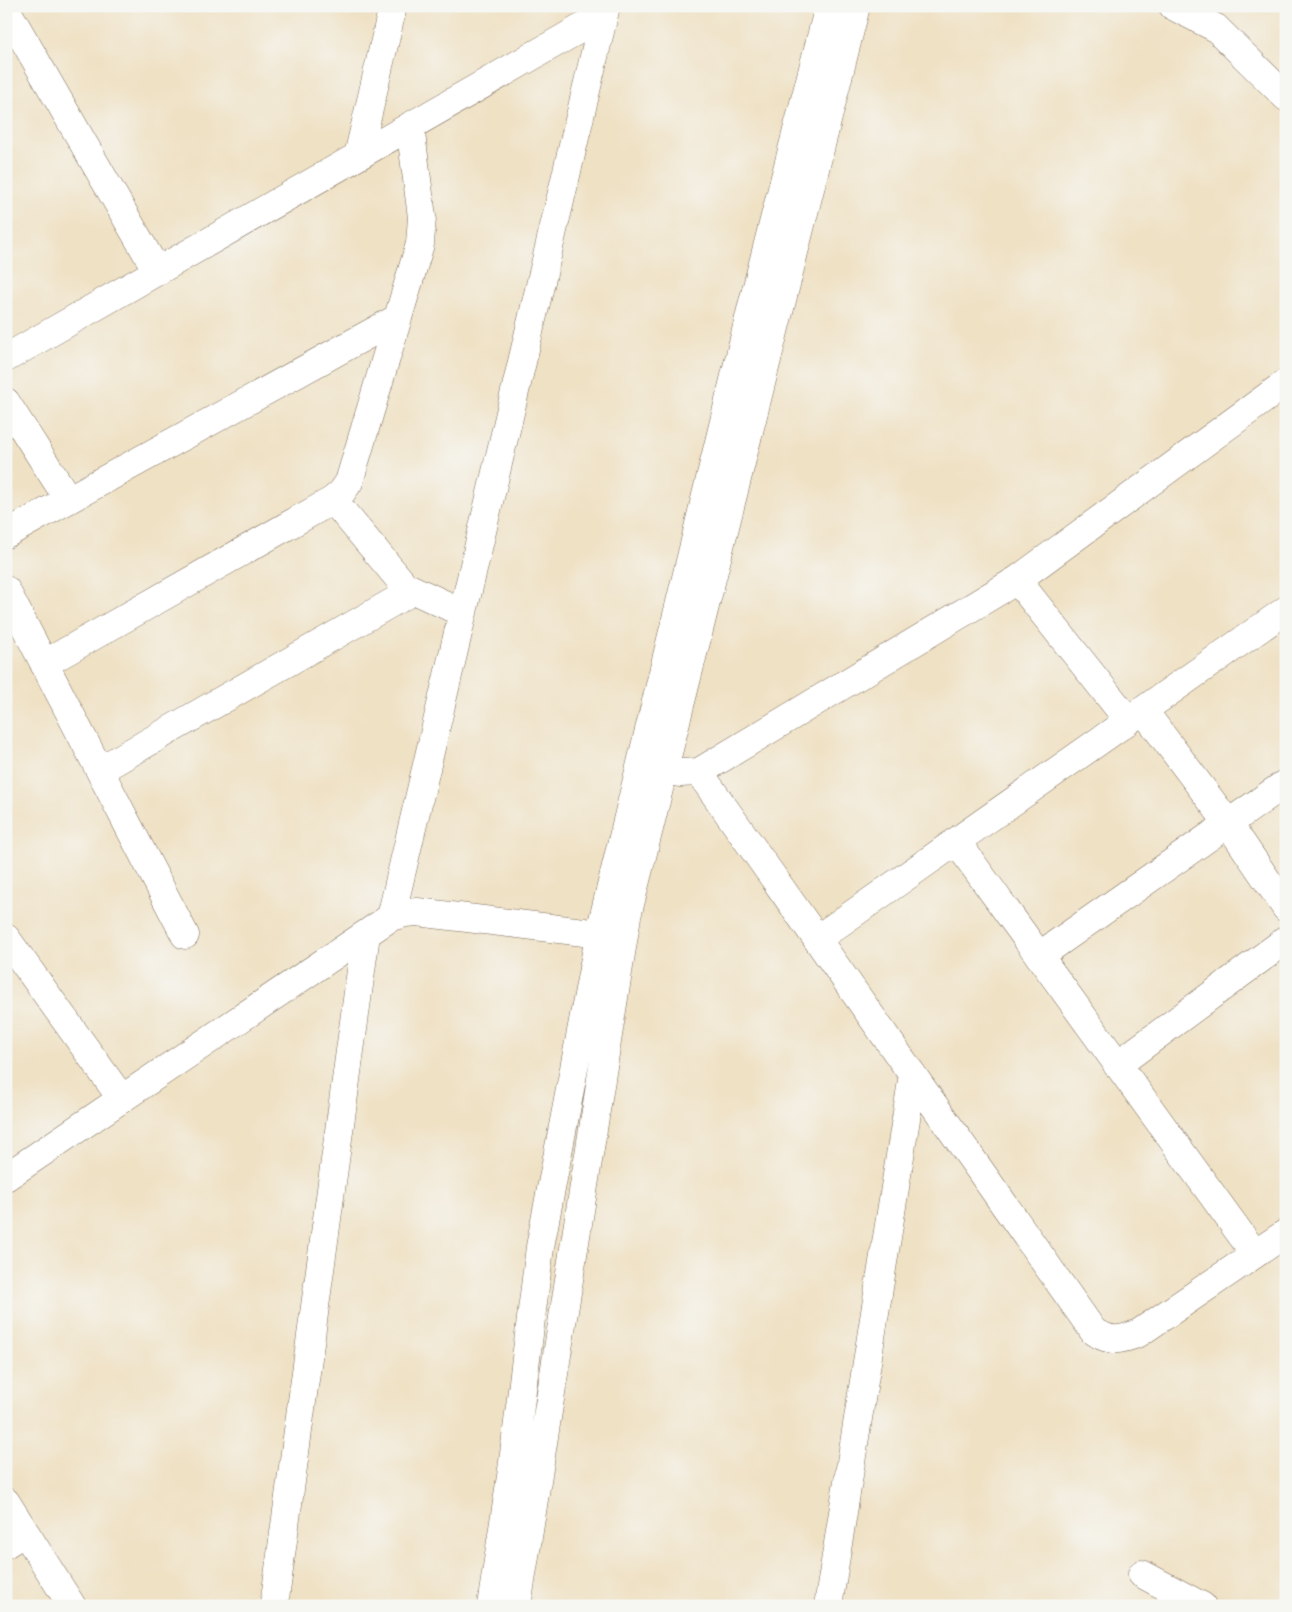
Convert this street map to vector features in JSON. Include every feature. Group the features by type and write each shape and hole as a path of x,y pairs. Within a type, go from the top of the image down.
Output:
{"street":[{"path":"358,156 393,6"},
{"path":"491,1606 512,1470 540,1247 612,934 627,916 650,776 752,306 829,6"},
{"path":"650,776 856,6"},
{"path":"1173,6 1216,28 1286,97"},
{"path":"6,9 157,271"},
{"path":"6,358 410,126 605,10"},
{"path":"391,917 605,10"},
{"path":"44,664 333,500 342,492 348,482 420,244 422,218 410,126"},
{"path":"6,534 398,318"},
{"path":"650,776 699,772 1017,580 1286,383"},
{"path":"6,402 68,499"},
{"path":"333,500 398,579 406,586 463,614"},
{"path":"1017,580 1228,823 1286,908"},
{"path":"6,590 185,935"},
{"path":"100,770 414,590"},
{"path":"817,939 1286,610"},
{"path":"699,772 1094,1332 1108,1340 1123,1340 1139,1333 1286,1233"},
{"path":"1039,956 1286,783"},
{"path":"956,841 1255,1254"},
{"path":"6,1177 391,917 417,912 612,934"},
{"path":"274,1606 366,934"},
{"path":"517,1606 612,934"},
{"path":"6,938 122,1099"},
{"path":"1118,1065 1286,940"},
{"path":"828,1606 912,1075"},
{"path":"6,1502 16,1538 72,1606"},
{"path":"1142,1574 1202,1606"}]}
